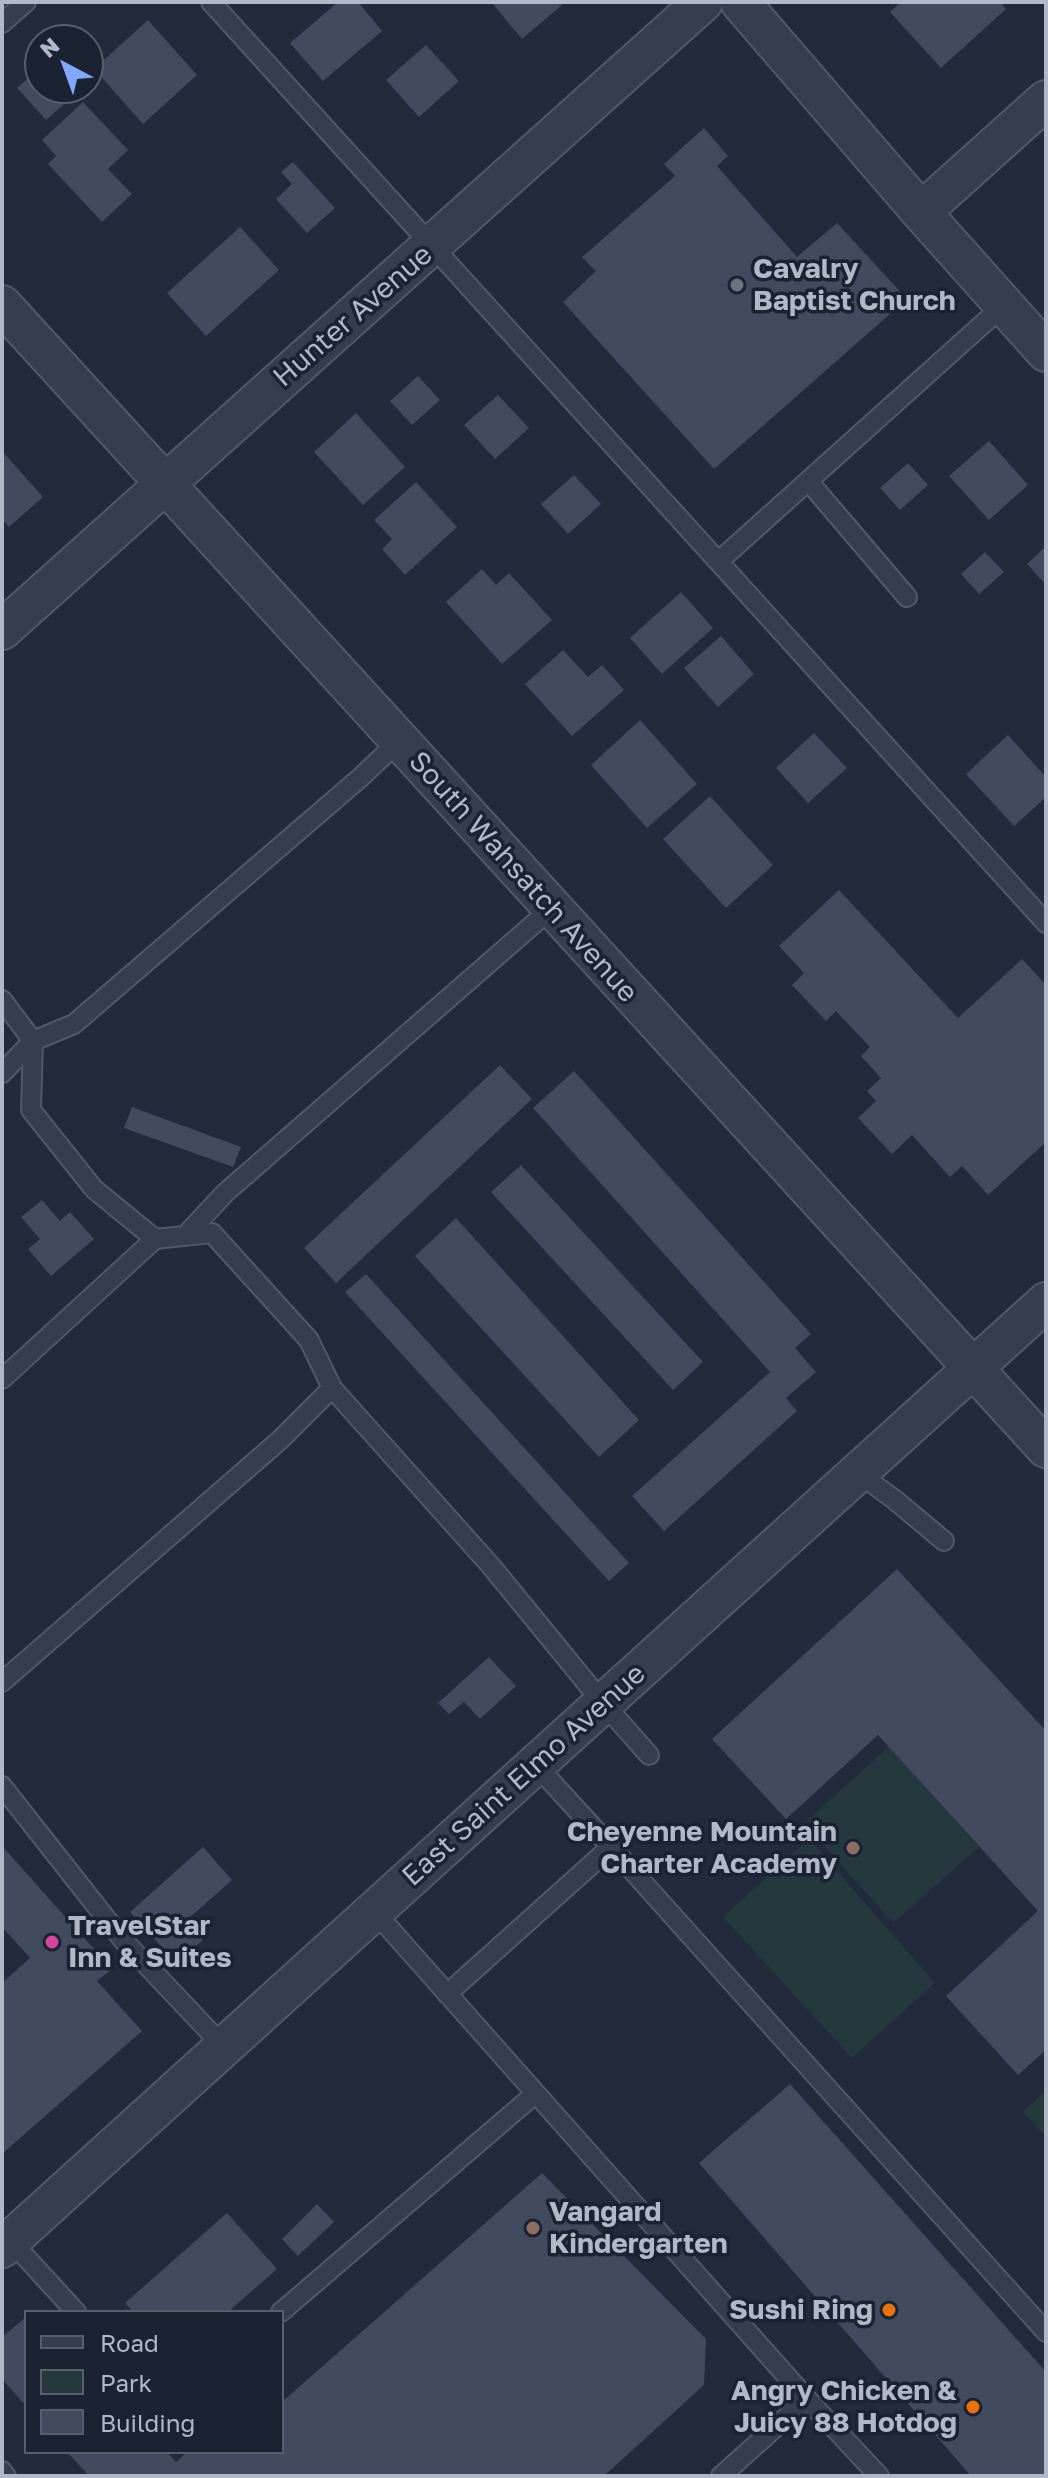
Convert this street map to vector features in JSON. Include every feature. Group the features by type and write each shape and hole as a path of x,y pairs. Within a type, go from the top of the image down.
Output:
{"street":[{"name":"Hunter Avenue","path":"2,630 703,2"},
{"path":"740,2 1046,352"},
{"path":"921,212 1046,100"},
{"name":"South Wahsatch Avenue","path":"2,305 1046,1448"},
{"name":"East Saint Elmo Avenue","path":"6,2244 1046,1302"}],"lane":[{"path":"2,23 26,2"},
{"path":"211,2 1046,923"},
{"path":"719,561 1004,305"},
{"path":"809,482 907,597"},
{"path":"2,1073 33,1041 74,1024 399,741"},
{"path":"185,1236 225,1193 552,908"},
{"path":"2,1000 33,1041 31,1110 94,1189 155,1239"},
{"path":"2,1379 155,1239 212,1233 309,1340 332,1388 491,1566 649,1755"},
{"path":"2,1682 280,1440 332,1388"},
{"path":"857,1472 944,1541"},
{"path":"535,1764 1046,2332"},
{"path":"2,1786 123,1940 224,2047"},
{"path":"447,1994 611,1847"},
{"path":"374,1911 879,2476"},
{"path":"283,2310 535,2094"},
{"path":"6,2244 74,2310"},
{"path":"721,2476 807,2399"},
{"path":"2,2471 6,2476"}],"green space":[{"path":"889,1747 979,1847 893,1923 804,1823"},
{"path":"809,1839 935,1983 852,2058 723,1917"},
{"path":"1046,2090 1046,2137 1023,2112"}],"building":[{"path":"338,2 358,2 382,31 323,81 290,43"},
{"path":"491,2 560,2 562,5 522,39"},
{"path":"901,2 1000,2 1006,9 941,68 890,12"},
{"path":"148,20 197,75 143,124 104,80 104,60"},
{"path":"426,45 459,81 419,117 386,80"},
{"path":"24,82 24,96 17,88"},
{"path":"32,104 64,104 46,120"},
{"path":"81,104 85,104 128,150 108,169 132,194 102,222 48,164 56,156 42,140"},
{"name":"Cavalry Baptist Church","path":"704,128 728,156 717,166 797,257 837,223 907,299 714,469 563,302 596,271 582,257 675,176 664,164"},
{"path":"293,162 335,208 307,233 276,199 292,184 281,172"},
{"path":"240,227 279,270 206,336 167,293"},
{"path":"418,376 440,400 412,425 390,401"},
{"path":"498,395 529,428 495,459 464,425"},
{"path":"356,413 405,467 363,505 314,452"},
{"path":"989,441 1028,485 989,520 949,476"},
{"path":"2,451 43,497 9,527 2,519"},
{"path":"908,463 928,485 900,510 880,488"},
{"path":"574,475 601,504 568,534 541,504"},
{"path":"416,482 457,527 405,575 382,549 392,539 374,520"},
{"path":"1046,546 1046,585 1027,564"},
{"path":"985,552 1004,572 979,594 961,574"},
{"path":"482,569 496,585 509,573 552,620 502,664 446,602"},
{"path":"681,592 713,628 662,674 630,638"},
{"path":"721,636 754,674 718,707 684,668"},
{"path":"563,650 588,677 602,665 624,690 572,736 525,684"},
{"path":"640,720 697,784 647,828 591,765"},
{"path":"814,733 847,768 808,803 776,768"},
{"path":"1008,735 1046,777 1046,797 1014,826 966,774"},
{"path":"710,796 773,865 726,908 663,839"},
{"path":"839,890 958,1018 1022,959 1046,985 1046,1142 988,1195 962,1166 950,1177 912,1135 892,1154 858,1118 876,1101 867,1091 881,1078 861,1056 870,1047 836,1011 826,1021 792,985 804,973 779,946"},
{"path":"500,1065 532,1099 336,1283 304,1248"},
{"path":"574,1071 811,1334 795,1348 816,1372 786,1398 797,1411 664,1531 632,1496 770,1372 533,1108"},
{"path":"132,1107 241,1147 233,1167 124,1128"},
{"path":"521,1165 703,1362 673,1390 491,1192"},
{"path":"42,1200 60,1221 70,1212 94,1239 51,1276 28,1249 40,1239 21,1217"},
{"path":"456,1218 639,1420 599,1457 415,1256"},
{"path":"366,1274 629,1563 609,1581 345,1292"},
{"path":"897,1569 1046,1731 1046,2050 1018,2075 946,1996 1038,1911 878,1735 786,1819 712,1739"},
{"path":"489,1657 516,1686 480,1719 464,1702 449,1714 438,1703"},
{"path":"2,1846 112,1969 97,1981 142,2031 2,2154 2,1983 30,1958 2,1927"},
{"path":"203,1847 232,1880 186,1921 203,1940 176,1963 130,1912"},
{"path":"790,2084 1046,2372 1046,2476 971,2476 699,2163"},
{"path":"542,2173 706,2339 704,2385 604,2476 89,2476 69,2454 169,2454 176,2462 185,2454 284,2454 284,2400"},
{"path":"317,2204 334,2222 298,2256 282,2239"},
{"path":"227,2213 277,2269 230,2310 131,2310 125,2303"},
{"path":"24,2319 24,2404 2,2379 2,2337"}],"place":[{"name":"Cavalry Baptist Church","path":"737,285"},
{"name":"Cheyenne Mountain Charter Academy","path":"853,1848"},
{"name":"TravelStar Inn & Suites","path":"52,1942"},
{"name":"Vangard Kindergarten","path":"533,2228"},
{"name":"Sushi Ring","path":"889,2310"},
{"name":"Angry Chicken & Juicy 88 Hotdog","path":"973,2407"}]}
